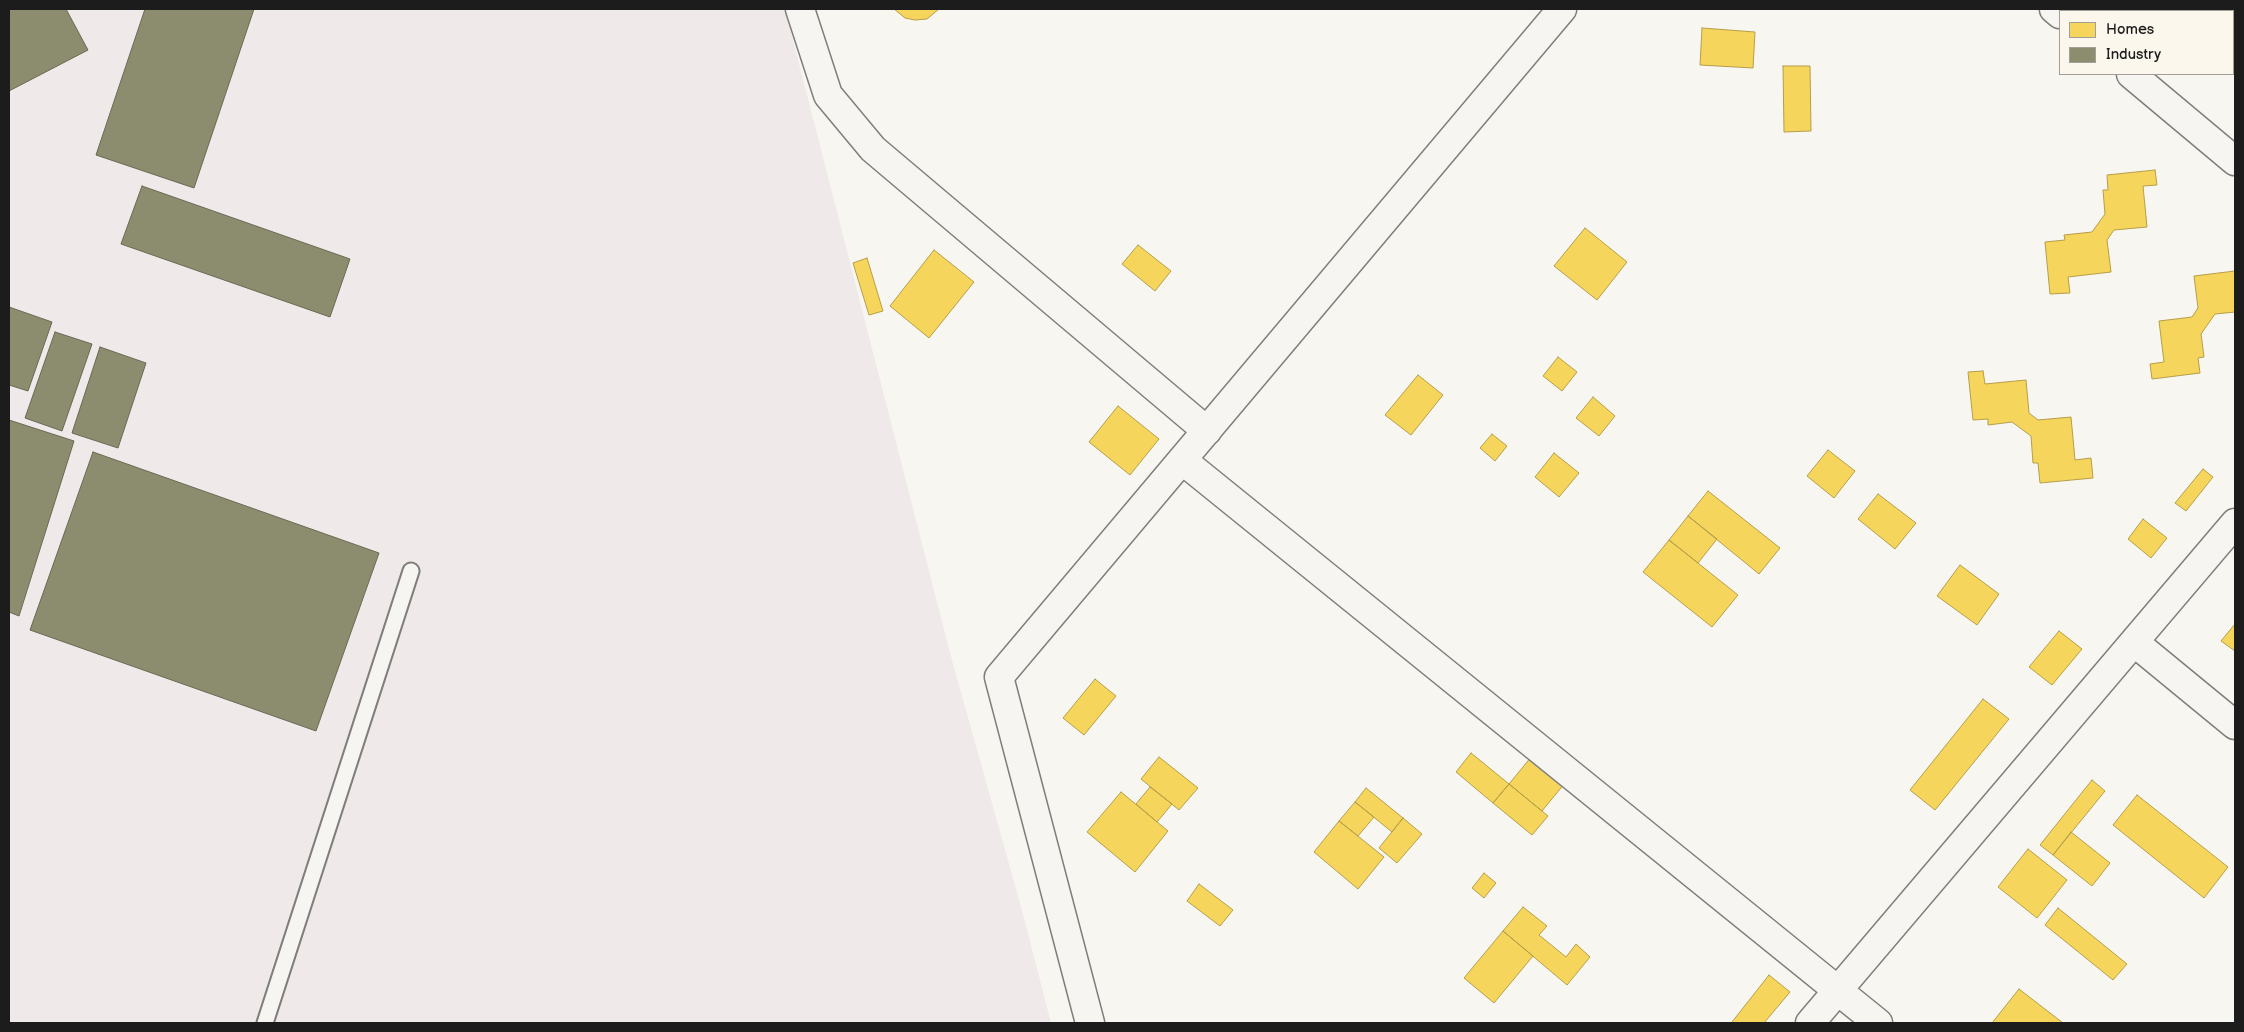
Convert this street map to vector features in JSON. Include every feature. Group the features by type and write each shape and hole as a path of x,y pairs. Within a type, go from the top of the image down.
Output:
{"street":[{"path":"800,9 828,95 873,149 1207,431"},
{"path":"1090,1023 1000,677 1562,9"},
{"path":"2133,75 2235,161"},
{"path":"1182,460 1878,1023"},
{"path":"1810,1023 2235,523"},
{"path":"2134,642 2235,725"}],"lane":[{"path":"265,1023 411,571"}],"shaded area":[{"path":"9,9 785,9 950,653 1023,914 1051,1023 9,1023"}],"building: Homes":[{"path":"894,9 939,9 927,19 915,20 905,18"},
{"path":"1702,28 1755,32 1753,68 1700,65"},
{"path":"1783,66 1810,66 1811,131 1784,132"},
{"path":"2155,170 2157,185 2143,186 2147,227 2114,230 2107,240 2111,272 2068,277 2070,293 2050,294 2045,242 2065,240 2064,235 2092,232 2105,214 2103,190 2108,190 2107,175"},
{"path":"1585,228 1627,262 1597,300 1554,266"},
{"path":"1138,245 1171,271 1155,291 1122,264"},
{"path":"934,250 974,282 929,338 890,306"},
{"path":"867,258 883,311 869,315 853,263"},
{"path":"2235,271 2235,312 2215,314 2201,334 2204,357 2198,358 2200,373 2152,379 2150,364 2164,362 2159,321 2192,317 2198,308 2194,276"},
{"path":"1558,357 1577,372 1562,391 1543,376"},
{"path":"1983,371 1985,384 2026,380 2029,413 2038,420 2071,417 2075,460 2091,458 2093,478 2040,483 2038,463 2033,463 2031,436 2012,422 1988,425 1988,419 1973,420 1968,372"},
{"path":"1418,375 1443,395 1411,435 1385,415"},
{"path":"1593,397 1615,416 1599,436 1576,418"},
{"path":"1118,406 1159,439 1130,475 1089,442"},
{"path":"1492,434 1507,446 1495,461 1480,448"},
{"path":"1828,450 1855,471 1834,498 1807,476"},
{"path":"1554,453 1579,473 1559,497 1535,477"},
{"path":"2203,469 2213,477 2186,511 2175,503"},
{"path":"1708,491 1780,548 1759,574 1688,516"},
{"path":"1878,494 1916,523 1895,549 1858,519"},
{"path":"1688,516 1717,539 1698,563 1669,540"},
{"path":"2143,519 2167,538 2151,558 2128,539"},
{"path":"1669,540 1738,595 1712,627 1643,572"},
{"path":"1960,565 1999,594 1977,625 1937,596"},
{"path":"2235,624 2235,651 2221,641"},
{"path":"2059,631 2082,649 2052,685 2029,667"},
{"path":"1095,679 1116,696 1084,735 1063,718"},
{"path":"1983,699 2009,719 1935,810 1910,790"},
{"path":"1471,753 1509,784 1493,803 1456,772"},
{"path":"1532,756 1565,783 1542,811 1509,784"},
{"path":"1159,757 1198,788 1179,810 1141,779"},
{"path":"2092,780 2105,791 2053,855 2040,845"},
{"path":"1509,784 1548,816 1532,835 1493,803"},
{"path":"1150,787 1172,804 1157,822 1136,804"},
{"path":"1366,788 1403,818 1392,832 1355,802"},
{"path":"1121,792 1168,831 1135,872 1087,832"},
{"path":"2137,795 2228,867 2204,898 2113,825"},
{"path":"1355,802 1374,817 1358,836 1339,821"},
{"path":"1403,818 1422,834 1397,863 1379,848"},
{"path":"1339,821 1384,857 1358,889 1314,852"},
{"path":"2071,832 2110,863 2092,886 2053,855"},
{"path":"2028,849 2067,880 2037,918 1998,887"},
{"path":"1484,873 1496,883 1484,898 1472,888"},
{"path":"1199,884 1233,910 1220,926 1187,901"},
{"path":"1523,907 1547,926 1539,935 1566,957 1576,944 1590,957 1567,985 1503,931"},
{"path":"2058,908 2127,964 2113,980 2045,925"},
{"path":"1503,931 1533,956 1494,1003 1464,978"},
{"path":"1769,975 1790,992 1764,1023 1733,1023 1732,1022"},
{"path":"2019,989 2063,1023 1992,1023"}],"building: Industry":[{"path":"9,9 66,9 88,50 9,91"},
{"path":"145,9 254,9 194,188 96,155"},
{"path":"142,186 350,259 330,317 121,244"},
{"path":"9,307 52,322 28,391 9,385"},
{"path":"55,332 92,344 62,431 25,418"},
{"path":"100,347 146,363 118,448 72,433"},
{"path":"9,420 74,441 19,616 9,612"},
{"path":"93,452 379,553 316,731 30,630"}]}
